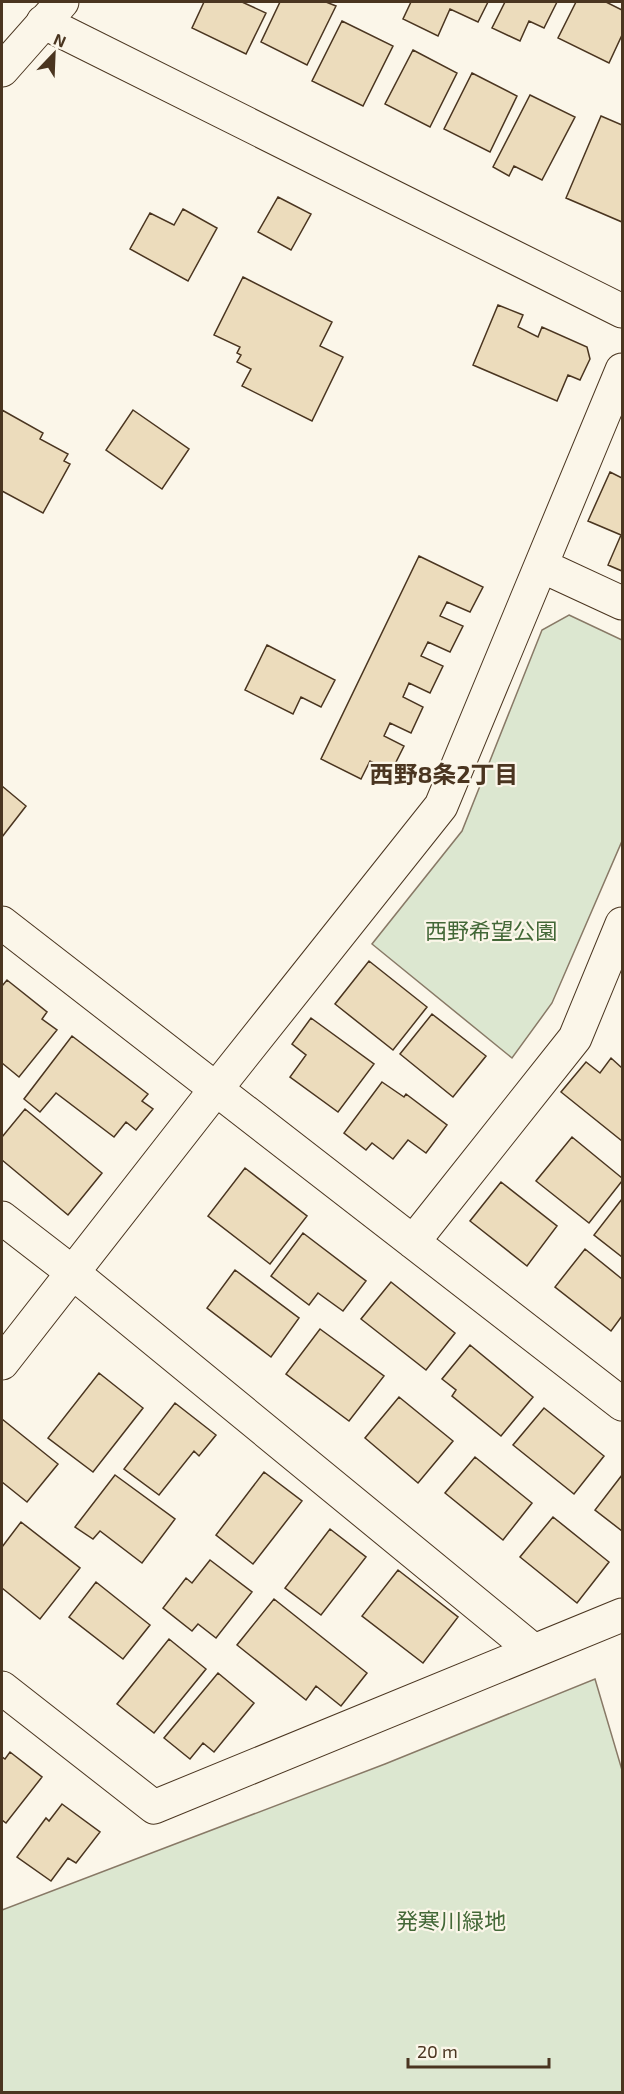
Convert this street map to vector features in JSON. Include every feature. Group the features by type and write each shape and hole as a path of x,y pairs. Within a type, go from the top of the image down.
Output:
{"street":[{"path":"2,70 52,12 622,311"},
{"path":"2,1363 441,806 622,370"},
{"path":"542,566 622,603"},
{"path":"2,923 622,1404"},
{"path":"412,1242 575,1038 622,924"},
{"path":"2,1218 72,1272 534,1651"},
{"path":"2,1688 154,1806 622,1615"}],"green space":[{"name":"西野希望公園","path":"569,615 622,640 622,841 552,1003 512,1058 372,944 462,831 542,630"},
{"name":"発寒川緑地","path":"595,1679 622,1770 622,2092 2,2092 2,1910 385,1764"}],"building":[{"path":"204,2 242,2 266,13 246,54 192,28"},
{"path":"280,2 326,2 336,6 307,65 261,42"},
{"path":"411,2 488,2 478,22 450,9 438,36 403,19"},
{"path":"505,2 557,2 544,28 529,21 520,41 492,28"},
{"path":"576,2 606,2 622,10 622,35 609,63 558,38"},
{"path":"342,21 393,46 363,106 312,81"},
{"path":"413,50 457,73 430,127 385,104"},
{"path":"472,73 517,96 490,152 444,129"},
{"path":"530,95 575,117 542,180 514,166 509,176 493,167"},
{"path":"601,116 622,125 622,222 566,198"},
{"path":"278,197 311,214 291,250 258,232"},
{"path":"183,209 217,228 188,281 130,249 150,213 174,225"},
{"path":"243,277 332,322 320,346 343,357 312,421 242,386 251,369 237,362 241,355 237,353 240,347 214,335"},
{"path":"498,305 523,315 518,327 538,337 542,327 587,347 590,359 580,380 568,375 557,401 473,365"},
{"path":"2,410 43,433 40,439 68,454 64,461 70,464 43,513 2,491"},
{"path":"133,410 189,449 162,489 106,450"},
{"path":"610,472 622,478 622,571 608,565 621,535 588,521"},
{"path":"419,556 483,587 470,612 447,602 440,616 463,626 450,652 428,642 421,656 443,666 430,693 409,683 403,697 423,707 411,733 390,723 384,736 404,746 391,772 370,761 361,779 321,759"},
{"path":"267,645 335,680 321,707 301,697 293,714 245,690"},
{"path":"2,786 26,806 2,837"},
{"path":"369,961 427,1007 393,1050 335,1004"},
{"path":"7,980 47,1012 42,1019 57,1030 19,1077 2,1063 2,986"},
{"path":"432,1014 486,1056 453,1097 400,1054"},
{"path":"311,1018 374,1064 338,1112 290,1077 306,1055 292,1044"},
{"path":"72,1036 148,1094 142,1101 153,1109 136,1130 126,1122 114,1137 56,1093 40,1112 24,1099"},
{"path":"611,1058 622,1068 622,1141 561,1092 586,1062 600,1073"},
{"path":"382,1082 404,1097 406,1094 447,1125 426,1153 408,1140 393,1159 372,1143 366,1150 344,1133"},
{"path":"25,1109 102,1173 68,1215 2,1160 2,1137"},
{"path":"572,1137 622,1178 589,1223 536,1181"},
{"path":"245,1168 307,1216 270,1264 208,1216"},
{"path":"501,1182 557,1226 527,1266 470,1221"},
{"path":"622,1199 622,1257 594,1235"},
{"path":"303,1233 366,1281 343,1311 318,1293 309,1305 271,1276"},
{"path":"585,1249 622,1279 622,1316 611,1331 555,1287"},
{"path":"235,1270 299,1318 271,1357 207,1308"},
{"path":"391,1282 455,1333 426,1370 361,1319"},
{"path":"320,1329 384,1376 349,1421 286,1374"},
{"path":"470,1345 533,1397 501,1436 452,1396 456,1390 442,1379"},
{"path":"99,1373 143,1408 93,1472 48,1438"},
{"path":"399,1397 453,1441 418,1483 365,1438"},
{"path":"175,1403 216,1435 199,1456 194,1451 159,1495 124,1469"},
{"path":"544,1408 604,1456 574,1494 513,1445"},
{"path":"2,1419 58,1464 27,1502 2,1482"},
{"path":"475,1457 532,1503 503,1540 445,1493"},
{"path":"264,1472 302,1501 253,1564 216,1535"},
{"path":"115,1475 175,1519 142,1563 100,1531 93,1539 75,1527"},
{"path":"622,1475 622,1531 595,1510"},
{"path":"553,1517 609,1562 577,1603 520,1557"},
{"path":"21,1522 80,1568 40,1619 2,1588 2,1547"},
{"path":"330,1529 366,1557 321,1615 285,1588"},
{"path":"210,1560 252,1592 216,1638 198,1624 192,1631 163,1608 186,1578 192,1583"},
{"path":"398,1570 458,1617 423,1663 362,1616"},
{"path":"96,1582 150,1625 123,1659 69,1617"},
{"path":"274,1599 367,1673 341,1706 316,1686 306,1700 237,1645"},
{"path":"169,1639 206,1669 154,1733 117,1704"},
{"path":"218,1673 254,1703 214,1752 203,1743 190,1759 164,1738"},
{"path":"10,1752 42,1777 6,1823 2,1820 2,1757 5,1759"},
{"path":"62,1804 100,1832 76,1863 68,1858 51,1881 17,1857 46,1818 49,1821"}],"district":[{"name":"西野8条2丁目","path":"444,775"}]}
